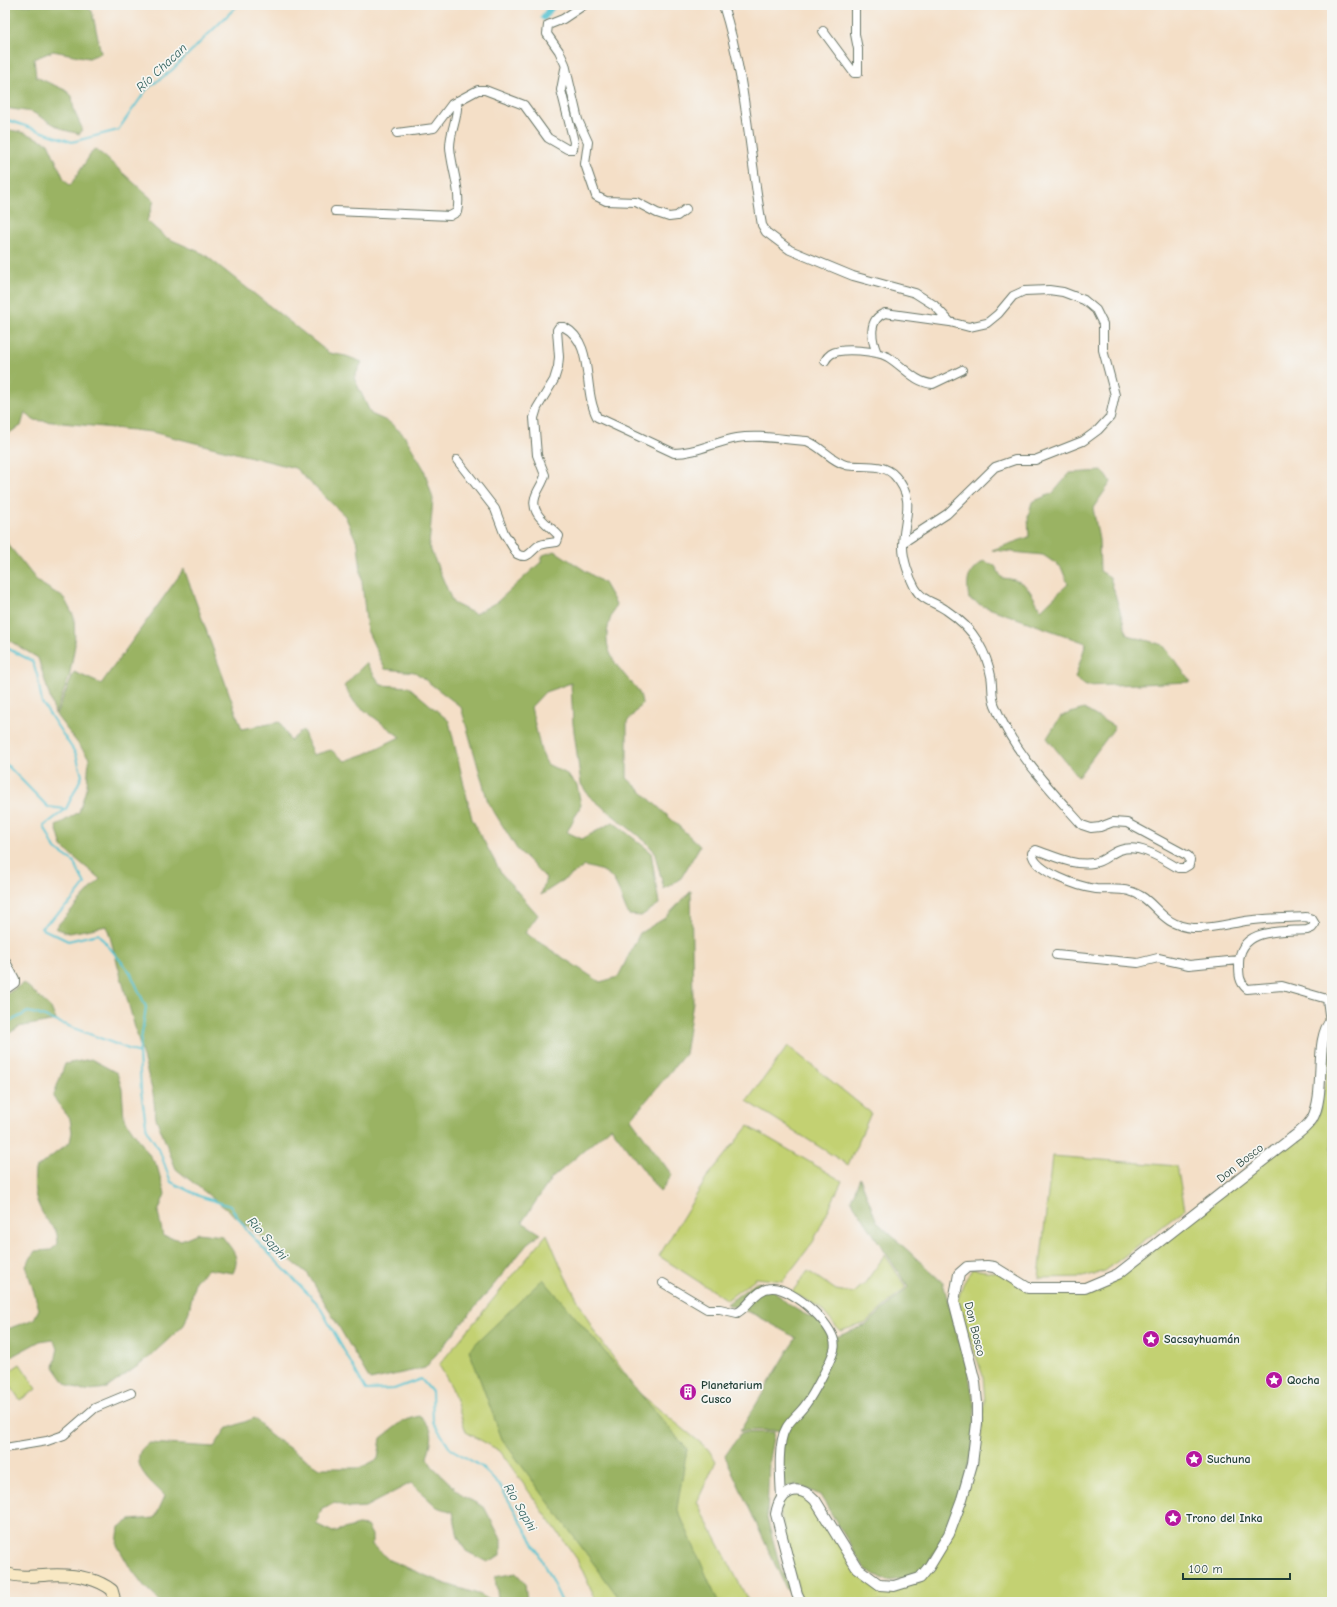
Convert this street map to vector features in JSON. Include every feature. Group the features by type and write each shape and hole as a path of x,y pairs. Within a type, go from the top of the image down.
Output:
{"main road":[{"path":"5,1573 16,1576 69,1576 93,1580 112,1590 114,1597 112,1602"}],"street":[{"path":"584,5 563,20 552,23 547,30 549,40 559,51 565,64 578,120 588,142 585,164 596,196 606,201 636,202 657,213 669,217 677,216 686,209"},
{"path":"723,5 732,33 750,132 760,211 766,232 790,250 846,273 915,293 934,305 950,322"},
{"path":"823,31 854,73 858,73 858,49 855,34 855,5"},
{"path":"398,134 434,128 457,101 478,90 485,90 524,105 530,111 548,138 570,150 575,146 561,90 565,64"},
{"path":"335,211 450,216 457,212 458,202 450,148 452,128 457,114 457,101"},
{"path":"878,353 873,341 873,322 880,315 885,313 950,322 969,327 987,323 998,314 1013,296 1024,291 1049,290 1063,292 1084,300 1096,310 1103,324 1103,350 1115,395 1110,417 1098,430 1083,441 1035,460 1015,460 995,467 947,514 904,542"},
{"path":"457,460 495,509 504,533 516,554 526,556 531,554 537,546 557,542 559,536 542,521 534,505 534,499 545,475 537,455 534,418 537,408 554,380 560,357 557,330 564,326 580,340 584,349 588,387 597,417 674,453 687,453 736,438 748,436 807,442 816,445 837,462 880,467 887,470 895,476 908,498 904,555 915,588 922,597 945,609 959,620 978,641 991,676 994,704 1004,727 1022,756 1082,825 1091,828 1100,827 1113,822 1127,823 1188,856 1190,860 1189,865 1184,868 1178,868 1148,852 1131,848 1121,849 1103,861 1081,863 1061,859 1036,850 1032,854 1036,863 1044,870 1073,883 1093,888 1131,891 1152,905 1161,916 1180,926 1194,928 1215,927 1245,921 1306,917 1312,919 1315,924 1307,930 1270,932 1251,939 1244,946 1239,960 1239,977 1241,984 1247,989 1282,986 1329,999 1331,1021"},
{"path":"825,361 831,354 839,351 878,353 888,357 927,384 938,383 962,370"},
{"path":"1056,955 1138,963 1158,958 1189,964 1239,960"},
{"path":"5,960 15,979 15,983 5,990"},
{"name":"Don Bosco","path":"781,1497 792,1491 800,1491 808,1494 815,1500 857,1568 880,1585 894,1586 920,1578 930,1567 949,1534 962,1499 973,1458 977,1403 975,1382 954,1301 959,1274 967,1267 994,1267 1028,1288 1084,1288 1118,1274 1308,1125 1317,1109 1322,1040 1331,1021"},
{"path":"663,1283 706,1310 720,1309 737,1313 744,1309 761,1290 774,1287 789,1294 815,1312 834,1337 835,1350 806,1404 786,1428 779,1460 781,1497 776,1514 797,1594 801,1602"},
{"path":"5,1448 47,1442 64,1435 95,1408 131,1393"}],"green space":[{"path":"5,5 83,5 92,11 101,53 89,58 53,51 34,59 36,77 65,90 72,96 74,111 82,128 80,134 64,130 32,112 5,108"},
{"path":"5,129 25,133 48,143 64,179 70,186 94,149 103,155 154,201 147,221 165,237 204,254 329,353 346,356 362,362 354,378 371,414 389,422 404,435 424,469 433,499 429,546 453,603 475,614 497,602 541,562 543,555 555,551 604,583 616,604 608,626 607,643 609,651 619,668 638,690 642,704 627,722 627,778 700,846 681,878 664,889 654,851 646,842 589,796 581,784 573,724 571,683 545,692 531,707 541,751 547,764 565,773 577,785 581,805 567,832 582,839 613,822 651,852 659,904 641,916 629,915 613,879 604,872 585,866 541,895 546,878 517,849 488,802 461,707 415,672 385,669 367,630 358,544 345,516 295,468 152,432 33,420 25,412 21,426 5,435"},
{"path":"1103,471 1111,482 1093,508 1099,540 1100,571 1110,577 1127,635 1163,645 1191,682 1086,686 1075,678 1086,643 983,606 969,599 969,577 974,569 984,561 995,566 1002,578 1017,581 1027,587 1041,610 1068,584 1061,567 1043,555 992,550 1029,537 1028,516 1032,502 1053,493 1070,473"},
{"path":"5,534 7,543 38,582 64,598 74,617 75,645 69,678 55,714 38,658 5,638"},
{"path":"184,569 242,729 280,722 290,741 303,730 313,755 331,750 345,761 365,754 400,737 355,703 344,686 366,663 381,685 409,687 449,721 472,819 501,873 538,915 525,933 600,982 618,977 640,933 665,918 691,891 693,1002 685,1054 631,1119 672,1175 660,1192 611,1127 551,1179 522,1222 541,1234 530,1241 425,1368 370,1380 308,1274 176,1169 156,1118 153,1093 107,926 69,933 55,928 100,879 62,847 56,826 79,812 87,786 89,758 56,715 74,672 101,684"},
{"path":"1084,709 1115,727 1078,777 1047,738 1061,716"},
{"path":"24,983 51,1008 56,1020 19,1027 5,1036 5,995"},
{"name":"Sacsayhuamán","path":"1332,1029 1332,1602 791,1602 800,1598 777,1499 786,1492 808,1495 859,1573 887,1589 920,1582 977,1466 985,1401 983,1376 957,1302 963,1284 972,1269 1007,1274 1040,1289 1084,1289 1119,1274 1316,1122 1322,1102"},
{"path":"788,1046 871,1113 848,1165 747,1101"},
{"path":"91,1059 117,1073 122,1089 124,1118 157,1166 165,1194 158,1212 163,1236 181,1240 198,1233 222,1236 232,1249 236,1262 233,1273 208,1269 195,1281 189,1311 184,1325 146,1360 107,1388 83,1391 66,1384 54,1367 58,1348 52,1339 40,1341 5,1360 5,1330 34,1319 39,1309 26,1266 35,1251 51,1250 58,1244 55,1229 46,1219 37,1202 34,1187 35,1169 70,1142 72,1132 70,1119 53,1097 65,1064"},
{"path":"748,1126 842,1181 813,1242 783,1281 756,1278 727,1300 659,1256 708,1176"},
{"path":"1052,1156 1177,1166 1185,1209 1105,1271 1083,1277 1039,1278"},
{"path":"860,1178 877,1222 943,1283 968,1370 975,1409 972,1454 949,1528 920,1576 888,1581 865,1569 820,1495 796,1484 779,1489 783,1435 777,1430 740,1431 796,1338 756,1315 727,1304 756,1282 762,1283 770,1287 795,1309 824,1321 836,1337 866,1325 908,1287 851,1200"},
{"path":"547,1234 565,1276 594,1331 639,1393 708,1449 716,1461 697,1502 749,1602 597,1602 577,1559 500,1451 466,1432 452,1388 439,1365"},
{"path":"885,1255 906,1287 866,1323 840,1331 820,1308 792,1292 808,1271 836,1290 854,1293 865,1283"},
{"path":"543,1279 687,1449 677,1508 718,1602 622,1602 502,1439 469,1350"},
{"path":"20,1364 37,1389 20,1400 5,1378 5,1374"},
{"path":"419,1416 429,1426 432,1435 427,1458 432,1466 464,1497 484,1507 501,1539 501,1555 487,1562 466,1551 458,1537 453,1512 437,1507 411,1483 365,1507 350,1508 335,1503 322,1508 316,1524 333,1532 358,1525 367,1526 372,1535 372,1545 389,1560 443,1583 481,1595 491,1601 498,1598 495,1577 516,1573 525,1583 527,1602 161,1602 145,1587 129,1566 117,1545 119,1527 130,1520 155,1518 165,1496 146,1477 140,1465 140,1452 142,1448 149,1443 214,1447 226,1429 255,1418 270,1435 319,1468 360,1468 378,1459 381,1438 403,1421"},
{"path":"774,1432 769,1459 767,1518 781,1570 797,1602 786,1588 725,1456 741,1433"}],"waterway":[{"name":"Río Chacan","path":"5,119 72,142 118,130 147,89 172,70 238,5"},
{"path":"544,17 553,5"},
{"name":"Rio Saphi","path":"5,647 32,661 37,674 42,703 76,754 82,776 66,809 44,826 55,849 73,861 85,884 71,902 41,928 68,941 98,934 130,972 146,1007 139,1053 141,1091 147,1131 159,1149 171,1182 199,1196 230,1206 248,1232 318,1304 366,1390 394,1389 421,1379 432,1392 433,1422 451,1449 482,1467 501,1487 535,1546 562,1602"},
{"path":"5,763 48,807 65,809"},
{"path":"5,1024 28,1012 37,1014 139,1053"}],"place":[{"name":"Sacsayhuamán","path":"1151,1339"},
{"name":"Qocha","path":"1274,1380"},
{"name":"Planetarium Cusco","path":"688,1392"},
{"name":"Suchuna","path":"1194,1459"},
{"name":"Trono del Inka","path":"1173,1518"}]}
